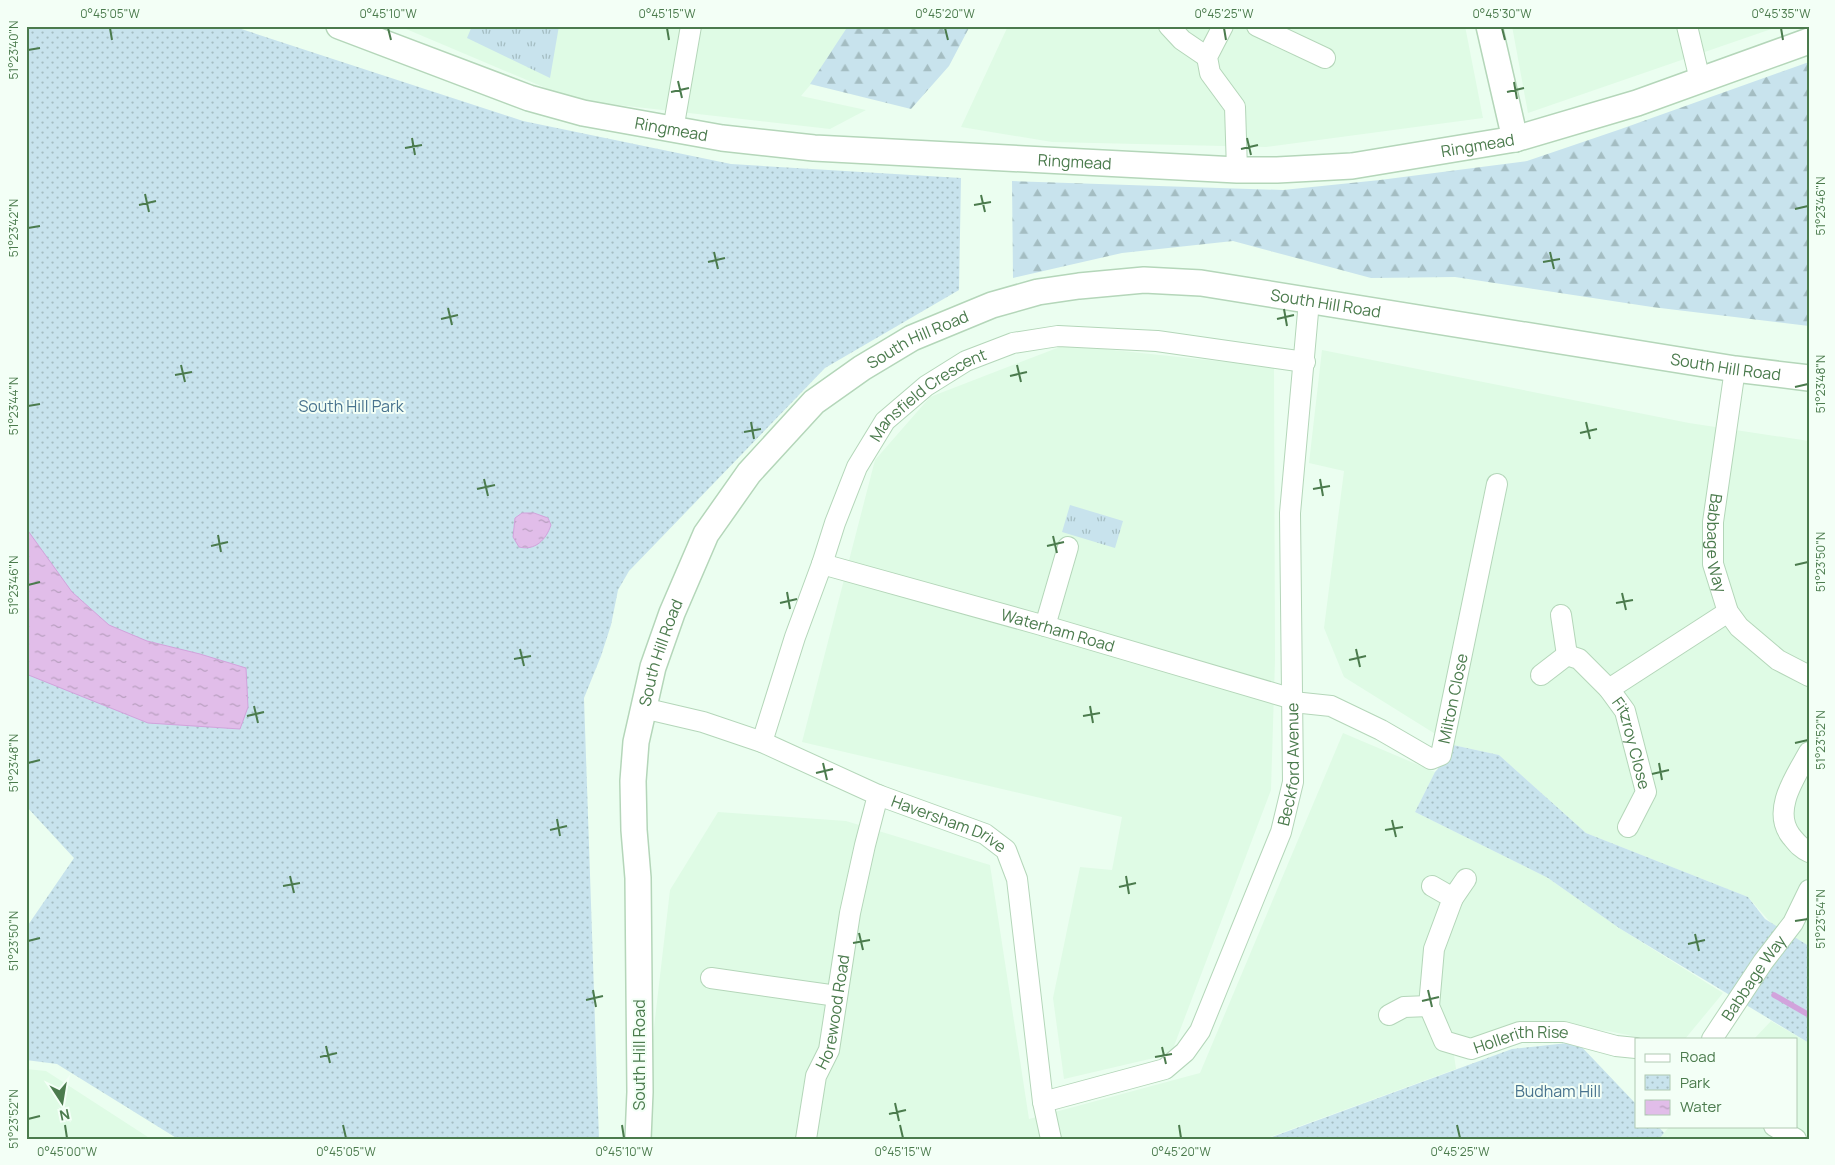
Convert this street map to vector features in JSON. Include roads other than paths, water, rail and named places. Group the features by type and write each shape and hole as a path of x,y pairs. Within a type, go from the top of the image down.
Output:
{"street":[{"name":"Ringmead","path":"339,26 529,98 583,113 722,138 814,148 1237,170 1352,166 1515,139 1637,103 1809,41"},
{"path":"673,130 691,26"},
{"path":"1169,26 1182,40 1207,57"},
{"path":"1223,26 1207,57 1210,73 1235,107 1237,170"},
{"path":"1257,26 1325,58"},
{"path":"1490,26 1515,139"},
{"path":"1687,26 1700,80"},
{"name":"South Hill Road","path":"638,1139 640,1092 638,878 634,830 633,780 636,742 653,667 672,613 706,534 749,473 814,402 862,368 912,338 992,305 1038,292 1144,280 1201,284 1735,369 1809,378"},
{"name":"Beckford Avenue","path":"1043,1102 1165,1069 1185,1052 1200,1031 1281,832 1293,782 1290,513 1309,301"},
{"name":"Mansfield Crescent","path":"762,742 795,637 857,467 885,422 926,386 966,361 1013,343 1058,336 1157,341 1304,362"},
{"name":"Babbage Way","path":"1735,369 1713,522 1713,564 1728,612 1739,627 1778,660 1809,676"},
{"name":"Milton Close","path":"1293,701 1331,706 1381,730 1431,759 1441,755 1497,484"},
{"path":"1045,626 1068,547"},
{"name":"Waterham Road","path":"822,564 1045,626 1293,701"},
{"name":"Fitzroy Close","path":"1609,689 1728,612"},
{"path":"1542,675 1567,655 1561,615"},
{"name":"Fitzroy Close","path":"1567,655 1579,659 1609,689 1625,712 1646,792 1628,827"},
{"name":"Haversham Drive","path":"643,708 703,722 762,742 878,796 985,834 1006,850 1017,879 1043,1102 1051,1139"},
{"path":"1809,752 1787,794 1783,814 1788,832 1801,848 1809,852"},
{"name":"Horewood Road","path":"806,1139 816,1076 829,1050 850,913 878,796"},
{"name":"Hollerith Rise","path":"1466,879 1453,898 1434,949 1429,1006 1444,1041 1471,1049 1520,1032 1564,1032 1616,1046 1635,1048"},
{"path":"1432,886 1453,898"},
{"name":"Babbage Way","path":"1713,1038 1763,962 1793,923 1809,890"},
{"path":"710,978 837,996"},
{"path":"1389,1015 1404,1007 1429,1006"},
{"path":"1777,1128 1796,1139"}],"water":[{"path":"522,513 534,513 548,518 551,525 543,540 535,546 519,547 513,537 515,518"},
{"path":"26,528 72,592 109,625 147,641 246,668 248,707 240,729 148,723 26,674"}],"waterway":[{"path":"1774,995 1809,1015"}],"park label":[{"name":"South Hill Park","path":"351,406"},
{"name":"Budham Hill","path":"1558,1091"}]}
